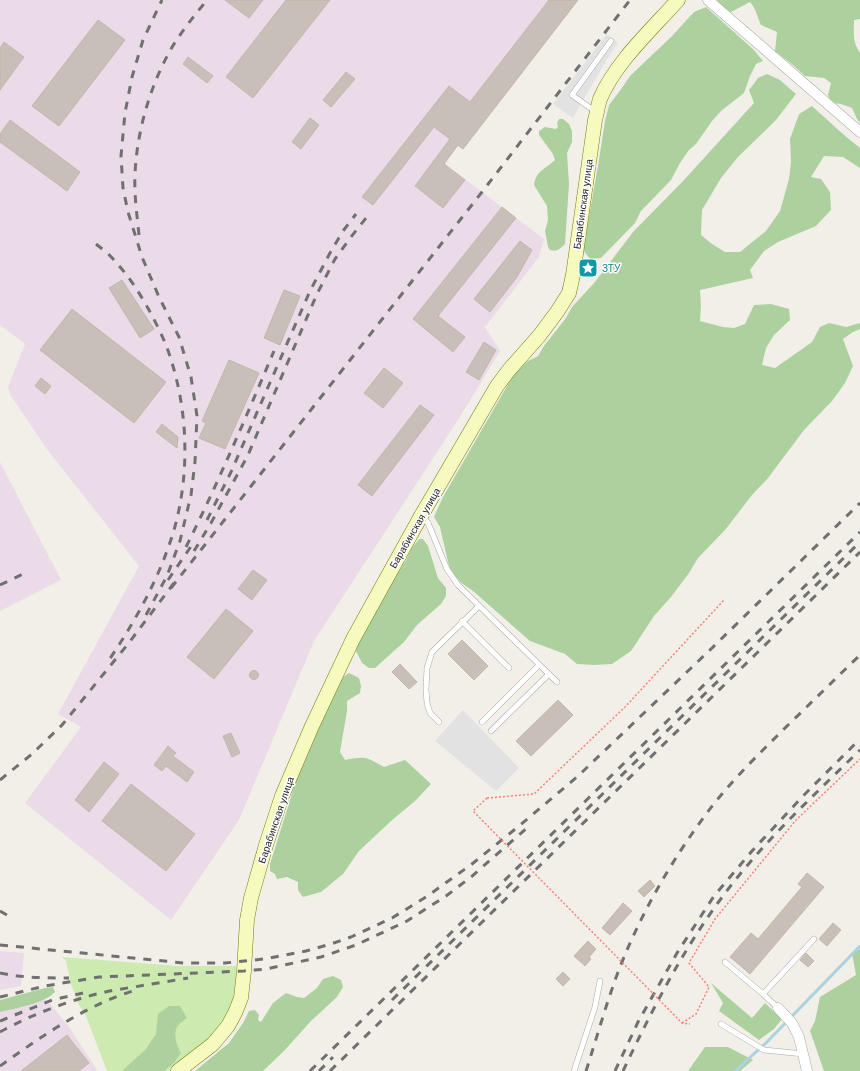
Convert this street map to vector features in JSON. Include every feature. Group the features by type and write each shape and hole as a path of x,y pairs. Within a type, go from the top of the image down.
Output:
{"main road":[{"name":"Барабинская улица","path":"178,1071 212,1044 228,1026 235,1013 241,998 247,920 251,898 266,845 282,796 312,726 353,639 421,516 497,386 539,336 557,312 568,293 573,275 600,100 612,76 629,54 678,0"}],"street":[{"path":"708,0 860,132"},
{"path":"778,1008 792,1023 799,1036 804,1054 806,1071"}],"lane":[{"path":"597,112 572,95 611,41"},
{"path":"421,516 428,523 447,570 458,586 557,682"},
{"path":"439,722 430,713 427,703 427,668 432,652 479,606"},
{"path":"462,622 509,668"},
{"path":"482,722 539,665"},
{"path":"491,731 549,674"},
{"path":"763,994 814,939"},
{"path":"725,962 778,1008"},
{"path":"574,1071 595,1007 600,981"},
{"path":"721,1024 764,1050 804,1054"}],"path":[{"path":"690,1024 682,1023 473,811 487,798 534,794 625,707 724,600"},
{"path":"682,1023 696,1014 709,988 689,963 715,918 796,820 860,759"}],"shaded area":[{"path":"0,0 578,0 463,149 458,146 444,163 544,239 539,257 485,327 500,351 458,420 314,641 239,820 171,920 25,803 81,727 58,714 139,566 46,448 11,396 8,387 25,344 0,325"},
{"path":"607,34 618,43 607,59 573,118 553,104"},
{"path":"0,462 61,580 0,611"},
{"path":"463,710 519,768 496,791 435,741"},
{"path":"0,951 24,953 21,986 0,990"},
{"path":"43,997 69,1027 97,1070 96,1071 0,1071 0,1008"}],"green space":[{"path":"717,0 860,0 860,19 854,20 854,33 856,45 860,53 860,123 852,108 841,104 832,103 828,95 831,83 824,78 805,76 775,51 777,32 761,25 750,2 731,12 721,6"},
{"path":"706,7 753,49 763,61 756,64 744,93 721,111 712,121 696,144 689,150 671,180 641,211 635,223 601,258 590,259 583,250 609,105 630,76 672,36 694,12"},
{"path":"767,74 780,80 796,94 776,120 738,157 721,178 702,210 701,235 725,252 740,252 766,231 780,211 789,179 791,162 790,139 799,114 812,106 860,148 860,168 843,157 824,156 811,177 821,179 830,192 831,210 816,226 778,242 764,251 750,270 753,278 700,290 700,321 723,327 734,328 745,324 754,305 771,304 789,309 790,320 774,335 766,348 762,365 775,368 812,342 820,327 829,323 846,327 860,323 860,329 843,339 853,366 845,383 832,401 804,430 768,478 752,495 725,530 698,558 671,597 654,616 631,651 612,664 577,664 565,654 530,641 473,591 460,582 451,571 440,527 434,517 443,497 514,374 528,361 538,356 566,318 572,307 595,282 633,232 684,180 754,103 749,90 758,78"},
{"path":"559,119 563,119 569,124 572,131 572,142 567,153 569,184 565,244 558,250 552,251 548,247 545,231 548,220 547,206 534,185 539,173 555,160 553,154 539,135 539,131 545,127 556,129 558,127 557,123"},
{"path":"419,539 423,539 428,546 438,578 446,588 446,596 441,604 417,625 404,642 375,668 369,668 362,663 356,651 362,631 412,548"},
{"path":"349,673 359,678 361,686 360,693 347,701 347,711 340,752 345,760 366,758 384,767 405,760 431,784 415,801 359,851 343,874 321,892 303,897 298,890 298,882 287,877 277,879 275,874 270,871 270,864 308,744 337,681"},
{"path":"860,949 860,1071 824,1071 810,1031 815,1021 820,997 856,975 852,953"},
{"path":"62,957 179,966 236,966 234,999 223,1024 199,1049 170,1071 107,1071 86,1016 78,1003 71,984 66,961"},
{"path":"333,976 341,980 343,987 337,997 311,1021 284,1051 263,1071 195,1071 229,1043 243,1023 249,1011 255,1010 259,1015 258,1020 261,1022 273,1003 286,993 304,998 317,988 323,979"},
{"path":"711,983 752,1018 765,1003 782,1019 774,1029 759,1040 719,1011 723,1003"},
{"path":"53,987 55,992 44,1000 0,1012 0,1000"},
{"path":"169,1006 180,1006 187,1018 177,1027 175,1033 181,1053 173,1064 164,1071 122,1071 146,1049 156,1034 158,1014"},
{"path":"705,1047 728,1047 753,1060 740,1071 688,1071"}],"building":[{"path":"225,0 263,0 249,18"},
{"path":"286,0 330,0 253,98 226,77"},
{"path":"549,0 578,0 463,149 458,145 444,164 465,180 443,208 415,186 450,139 434,127 373,205 362,197 449,86 470,102"},
{"path":"98,20 125,40 59,126 32,106"},
{"path":"4,42 24,57 0,90 0,48"},
{"path":"188,57 213,76 207,83 183,64"},
{"path":"346,72 355,79 331,107 323,100"},
{"path":"310,118 319,125 301,149 292,142"},
{"path":"10,120 80,172 67,191 0,142 0,134"},
{"path":"502,207 516,218 438,316 465,337 453,352 413,319"},
{"path":"520,241 532,250 517,277 490,312 474,299"},
{"path":"122,280 154,329 140,338 109,288"},
{"path":"284,290 300,296 280,345 264,338"},
{"path":"72,309 166,382 134,423 40,350"},
{"path":"484,342 496,350 479,380 466,372"},
{"path":"229,360 259,373 225,449 199,438 206,423 202,421"},
{"path":"384,368 403,383 383,408 364,393"},
{"path":"41,378 51,386 45,394 35,386"},
{"path":"420,405 434,415 372,496 358,485"},
{"path":"162,424 178,437 177,448 156,432"},
{"path":"253,570 267,580 252,600 238,589"},
{"path":"226,609 253,631 214,679 187,657"},
{"path":"462,640 488,666 474,680 448,654"},
{"path":"400,664 417,682 409,689 392,672"},
{"path":"252,671 256,671 258,675 256,679 252,679 250,677 250,673"},
{"path":"558,700 573,715 531,756 516,741"},
{"path":"231,733 240,753 232,757 223,736"},
{"path":"168,746 176,753 173,756 194,772 187,782 166,766 162,771 154,765"},
{"path":"104,762 119,774 89,812 75,800"},
{"path":"131,784 195,834 166,871 102,821"},
{"path":"807,873 824,887 750,974 730,957 751,933 758,939 802,887 798,884"},
{"path":"650,880 655,886 644,897 638,891"},
{"path":"623,903 632,911 610,935 602,928"},
{"path":"833,923 841,930 827,946 819,939"},
{"path":"588,941 596,949 589,957 591,959 585,966 574,956"},
{"path":"806,953 814,961 808,967 800,960"},
{"path":"563,972 570,979 563,986 556,979"},
{"path":"67,1035 89,1063 79,1071 21,1071"}],"waterway":[{"path":"735,1071 766,1043 860,946"}],"railway":[{"path":"146,615 167,576 180,541 191,495 195,462 197,416 191,377 179,337 159,297 142,257 128,212 123,188 121,156 125,113 132,77 143,40 162,0"},
{"path":"139,235 135,197 135,174 136,158 146,109 157,78 171,49 183,30 207,0"},
{"path":"171,588 482,192 630,0"},
{"path":"194,551 248,455 317,294 335,259 370,213"},
{"path":"207,520 231,472 310,291 343,231 356,214"},
{"path":"96,244 112,258 129,278 145,303 162,336 179,390 185,437 183,484 174,530 162,565 146,598 138,614 109,660"},
{"path":"186,547 221,474 274,351"},
{"path":"0,945 184,963 225,963 264,959 306,951 351,937 392,918 426,897 472,864 577,777 711,649 860,503"},
{"path":"310,1071 860,532"},
{"path":"168,580 194,542"},
{"path":"392,1000 860,542"},
{"path":"330,1071 860,552"},
{"path":"0,585 23,574"},
{"path":"0,780 32,754 62,725 128,644 174,583"},
{"path":"586,1071 610,995 627,950 655,893 688,839 713,805 739,775 860,655"},
{"path":"615,1071 638,1022 660,983 677,953 714,896 752,851 803,796 860,739"},
{"path":"623,1071 667,983 692,941 720,900 735,880 769,841 860,750"},
{"path":"0,997 45,986 99,977 244,971 266,969 321,957 356,945 407,921 446,896 471,877 528,827"},
{"path":"0,911 7,915"},
{"path":"0,973 26,977 69,978"},
{"path":"0,1032 27,1018 71,1001 115,990 188,978"},
{"path":"0,1066 64,1023 97,1005 133,991"},
{"path":"0,1021 52,1000 83,993"},
{"path":"319,1071 333,1057"}],"place":[{"name":"ЗТУ","path":"588,268"}]}
